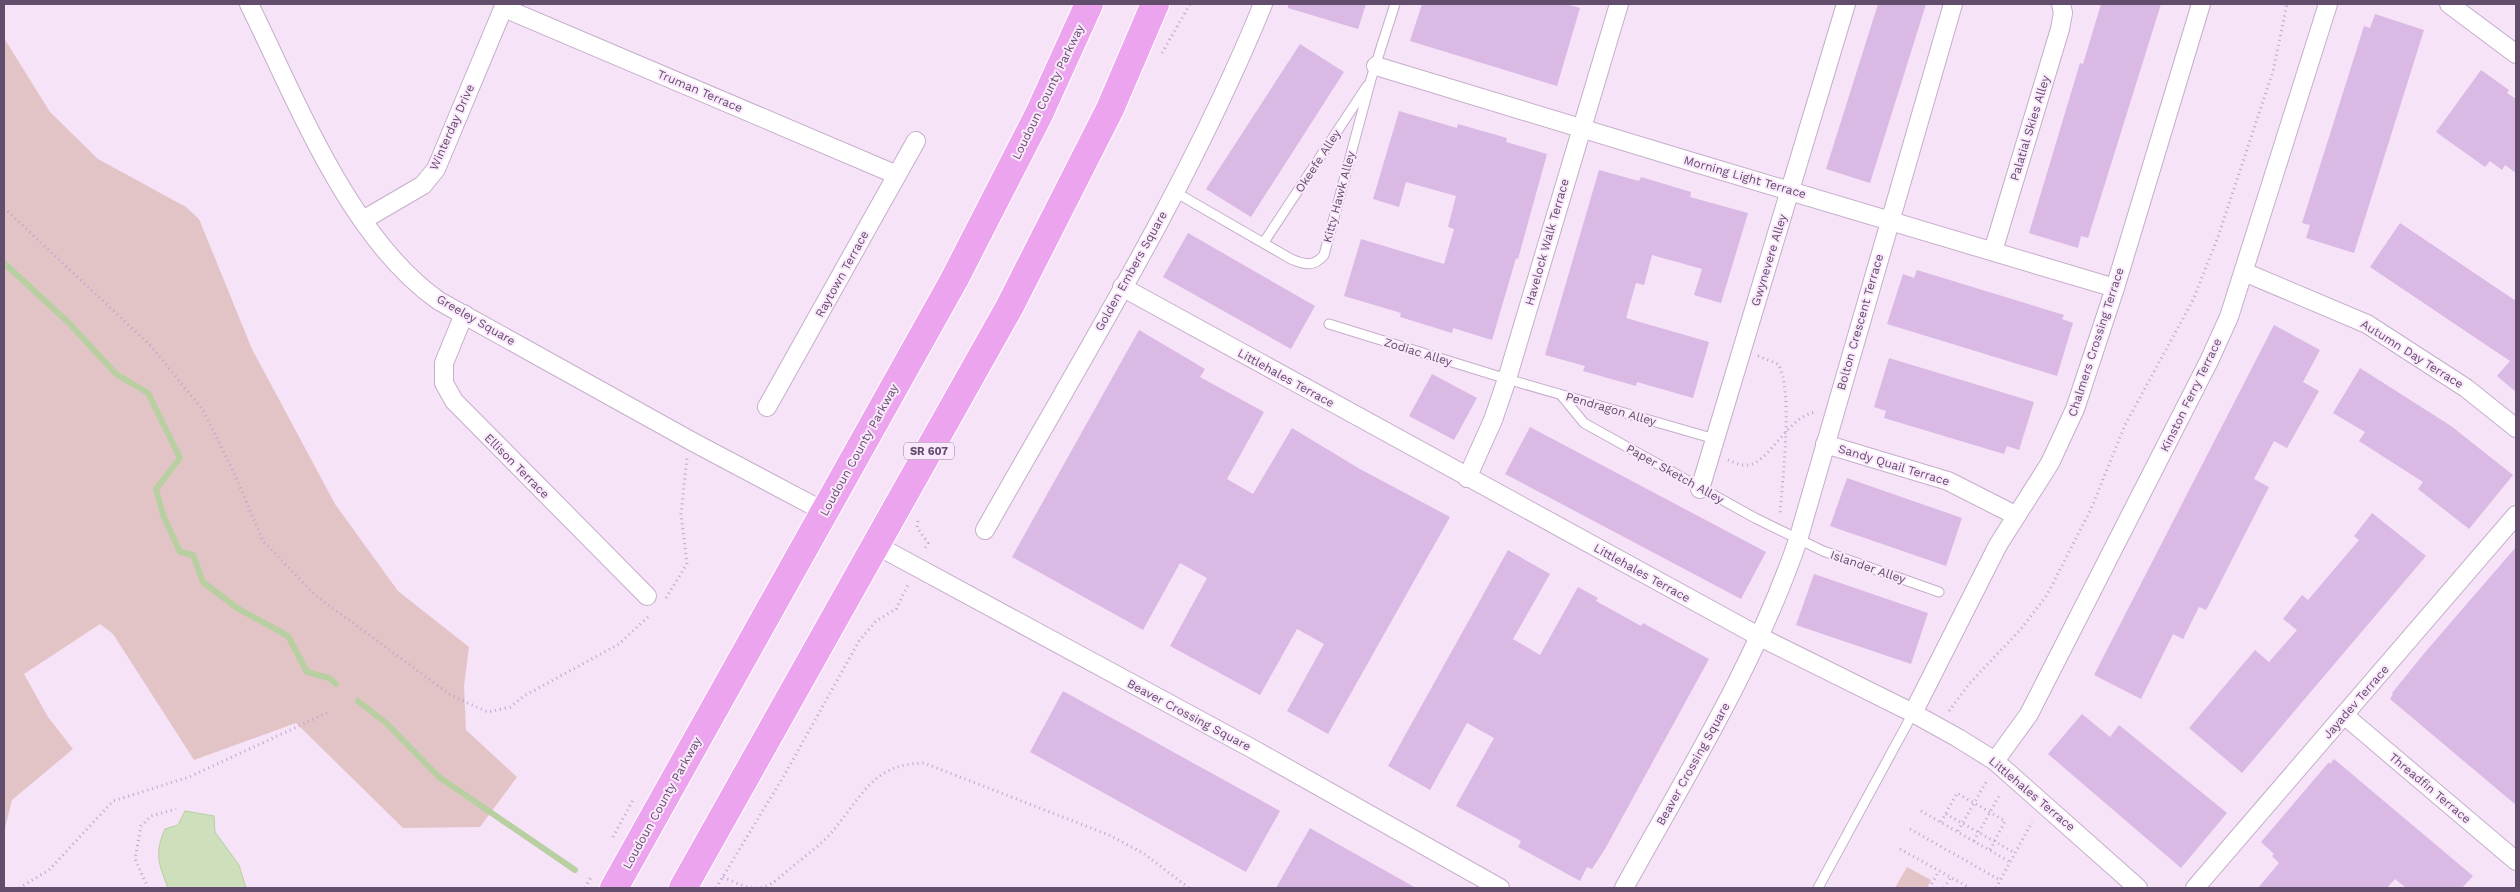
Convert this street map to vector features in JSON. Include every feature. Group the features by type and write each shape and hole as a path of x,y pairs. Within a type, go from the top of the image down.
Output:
{"main road":[{"name":"Loudoun County Parkway","path":"614,888 954,280 1039,114 1089,4"},
{"name":"SR 607","path":"683,888 1010,306 1110,109 1155,4"}],"street":[{"name":"Greeley Square","path":"249,4 340,189 398,266 417,285 464,314 693,442 825,512"},
{"name":"Golden Embers Square","path":"985,530 1175,192 1223,98 1263,4"},
{"name":"Havelock Walk Terrace","path":"1468,478 1493,420 1507,379 1619,4"},
{"name":"Gwynevere Alley","path":"1700,489 1846,4"},
{"name":"Bolton Crescent Terrace","path":"1760,637 1798,540 1832,417 1953,4"},
{"name":"Palatial Skies Alley","path":"1993,251 2060,29 2063,13 2060,4"},
{"name":"Chalmers Crossing Terrace","path":"1913,713 1998,545 2015,515 2050,463 2075,409 2115,288 2201,4"},
{"name":"Kinston Ferry Terrace","path":"1996,761 2029,714 2205,370 2229,316 2328,4"},
{"path":"2449,4 2516,54"},
{"name":"Winterday Drive","path":"363,220 403,199 423,185 436,170 504,6"},
{"name":"Truman Terrace","path":"504,6 897,175"},
{"name":"Morning Light Terrace","path":"1374,72 1790,190 2115,288"},
{"name":"Raytown Terrace","path":"767,408 916,141"},
{"name":"Autumn Day Terrace","path":"2244,272 2367,324 2466,388 2516,428"},
{"name":"Littlehales Terrace","path":"1122,287 1760,637 1913,713 1996,761 2138,888"},
{"name":"Ellison Terrace","path":"464,314 444,363 444,382 454,401 654,603"},
{"name":"Sandy Quail Terrace","path":"1825,444 1948,481 2015,515"},
{"name":"Jayadev Terrace","path":"2196,888 2516,515"},
{"name":"Beaver Crossing Square","path":"876,545 1251,748 1500,888"},
{"name":"Beaver Crossing Square","path":"1624,888 1738,683 1760,637"},
{"name":"Threadfin Terrace","path":"2344,715 2516,862"}],"lane":[{"name":"Kitty Hawk Alley","path":"1175,192 1302,264 1312,264 1324,255 1374,72 1395,4"},
{"name":"Okeefe Alley","path":"1264,242 1374,72"},
{"name":"Zodiac Alley","path":"1329,324 1507,379"},
{"name":"Pendragon Alley","path":"1507,379 1715,439"},
{"name":"Paper Sketch Alley","path":"1561,395 1584,423 1700,489 1798,540"},
{"name":"Islander Alley","path":"1798,540 1823,551 1939,592"},
{"path":"1818,888 1913,713"}],"path":[{"path":"1947,714 1969,684 2021,630 2047,595 2092,509 2125,426 2193,300 2218,237 2273,71 2286,4"},
{"path":"4,208 151,346 203,410 236,474 263,541 315,595 452,696 488,712 510,707 524,696 619,644 687,564 681,514 687,453 693,442"},
{"path":"1741,352 1771,360 1778,364 1786,386 1786,432 1780,518"},
{"path":"1722,457 1740,464 1752,464 1761,460 1786,432 1810,414 1817,412 1832,417"},
{"path":"19,888 49,870 113,801 189,777 330,712"},
{"path":"723,877 748,888 763,887 811,851 836,828 854,801 875,779 904,764 924,763 1109,835 1143,853 1189,888"},
{"path":"1958,831 1986,782"},
{"path":"1941,822 1957,793 2005,821 1990,850"},
{"path":"1974,841 2000,794"},
{"path":"148,888 135,860 141,826 152,816 176,809"},
{"path":"1921,811 2010,862"},
{"path":"1946,814 2015,853"},
{"path":"1996,888 2032,822"},
{"path":"1910,829 2000,880"},
{"path":"1900,849 1970,888"},
{"path":"1929,888 1938,871"},
{"path":"1944,888 1950,877"}],"shaded area":[{"path":"4,38 50,112 98,159 186,207 199,219 252,349 335,504 398,591 469,647 464,686 466,730 517,777 480,827 403,828 296,723 194,760 113,634 100,624 24,674 48,717 73,749 12,800 4,832"},
{"path":"185,811 214,816 215,832 239,865 246,888 168,888 160,866 160,845 165,829 178,825"},
{"path":"1907,867 1931,880 1927,888 1895,888"}],"building":[{"path":"1288,4 1366,4 1358,29 1288,8"},
{"path":"1422,4 1566,4 1580,8 1557,86 1410,41"},
{"path":"1878,4 1926,4 1870,183 1826,169"},
{"path":"2101,4 2161,4 2088,238 2081,236 2078,248 2029,233 2080,63 2083,64"},
{"path":"2375,14 2424,30 2354,253 2306,238 2310,225 2302,223 2364,26 2370,28"},
{"path":"1300,44 1344,72 1251,217 1206,189"},
{"path":"2481,70 2509,90 2507,93 2516,99 2516,173 2505,165 2502,170 2490,161 2485,167 2436,132"},
{"path":"1399,111 1457,128 1458,124 1507,138 1506,142 1547,154 1518,259 1516,258 1492,340 1453,328 1452,333 1400,317 1401,313 1344,296 1361,239 1444,264 1454,229 1448,227 1456,196 1406,182 1399,207 1373,199"},
{"path":"1599,170 1639,181 1641,177 1691,192 1690,197 1748,213 1721,303 1694,295 1702,269 1652,255 1644,285 1636,283 1626,318 1709,342 1693,398 1637,382 1636,386 1583,371 1585,366 1545,355"},
{"path":"2400,223 2516,301 2516,392 2497,376 2510,361 2370,267"},
{"path":"1188,233 1315,306 1291,349 1163,277"},
{"path":"1917,270 2064,315 2062,319 2073,323 2057,376 1887,324 1903,274 1914,278"},
{"path":"2274,325 2320,350 2303,382 2319,391 2287,448 2274,441 2254,479 2269,487 2216,591 2206,610 2199,607 2183,639 2173,634 2141,699 2094,675"},
{"path":"1139,330 1205,369 1200,377 1264,412 1227,479 1253,494 1292,428 1360,469 1450,517 1328,734 1287,711 1324,644 1297,629 1260,695 1170,646 1207,578 1180,563 1143,630 1012,557"},
{"path":"1889,358 2034,402 2019,450 2007,446 2004,454 1884,418 1886,411 1874,407"},
{"path":"2360,368 2451,426 2513,475 2469,529 2418,489 2423,482 2359,441 2365,432 2333,413"},
{"path":"1432,374 1477,398 1454,440 1409,416"},
{"path":"1530,427 1766,552 1741,599 1505,474"},
{"path":"1847,478 1962,518 1946,566 1830,526"},
{"path":"2372,513 2426,556 2242,773 2189,728 2255,650 2269,662 2297,630 2283,619 2302,595 2308,600 2359,540 2354,536"},
{"path":"2516,547 2516,805 2390,699 2392,693 2427,650"},
{"path":"1508,550 1550,574 1513,639 1540,655 1578,587 1598,598 1596,601 1641,626 1643,623 1709,659 1605,849 1592,869 1587,867 1580,881 1518,847 1521,841 1456,806 1494,738 1467,723 1430,790 1388,766"},
{"path":"1814,574 1928,613 1911,664 1796,625"},
{"path":"1063,691 1280,811 1246,872 1030,752"},
{"path":"2082,714 2110,737 2119,725 2227,813 2181,868 2048,754"},
{"path":"2334,759 2473,876 2462,888 2406,888 2395,879 2387,888 2258,888 2279,863 2272,856 2274,854 2261,842 2329,762 2330,764"},
{"path":"1310,828 1336,843 1416,888 1276,888"}],"waterway":[{"path":"4,263 69,323 116,374 148,393 180,458 156,489 163,515 180,552 193,555 203,582 237,608 288,636 307,672 329,678 336,684"},
{"path":"358,701 386,723 439,777 575,870"}]}
